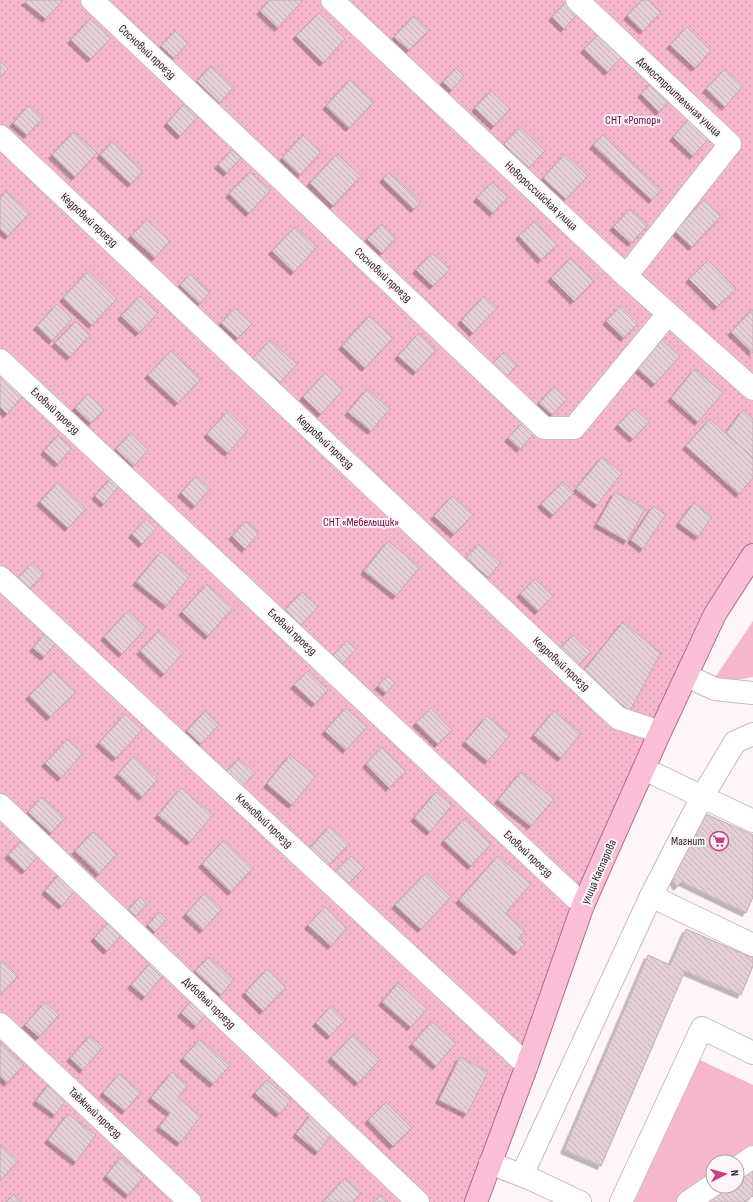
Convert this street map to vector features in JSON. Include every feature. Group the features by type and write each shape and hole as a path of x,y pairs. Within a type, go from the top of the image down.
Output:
{"main road":[{"name":"улица Каспарова","path":"476,1202 527,1065 583,905 660,732 715,614 753,556"}],"street":[{"name":"Сосновый проезд","path":"92,0 544,428 574,428 668,314"},
{"name":"Новороссийская улица","path":"332,0 626,276 753,390"},
{"name":"Домостроительная улица","path":"576,0 730,144 626,276"},
{"name":"Кедровый проезд","path":"0,136 618,718 660,732"},
{"name":"Еловый проезд","path":"0,360 583,905"},
{"name":"Кленовый проезд","path":"0,577 527,1065"},
{"path":"687,676 714,689 753,693"},
{"path":"522,1175 651,896 702,797 735,742 753,734"},
{"path":"644,769 753,820"},
{"name":"Дубовый проезд","path":"0,805 418,1202"},
{"path":"651,896 753,945"},
{"name":"Таёжный проезд","path":"0,1024 190,1202"},
{"path":"621,1202 702,1028 753,1053"},
{"path":"490,1163 522,1175 580,1202"},
{"path":"688,1202 705,1190"}],"green space":[{"name":"СНТ «Мебельщик»","path":"0,0 753,0 753,555 660,732 476,1202 0,1202"},
{"path":"753,621 753,677 716,684 714,679"},
{"path":"700,1060 753,1085 753,1148 744,1154 705,1154 705,1182 676,1202 634,1202"}],"building":[{"path":"27,0 63,0 46,19 25,2"},
{"path":"270,0 303,0 278,28 260,11"},
{"path":"568,0 580,11 564,29 552,17"},
{"path":"642,0 649,0 661,12 643,31 627,16"},
{"path":"319,13 345,39 323,63 296,36"},
{"path":"414,16 429,30 409,50 394,37"},
{"path":"90,19 111,38 91,59 71,40"},
{"path":"687,27 711,51 695,68 670,45"},
{"path":"175,31 188,43 174,58 161,46"},
{"path":"601,32 624,54 608,72 584,49"},
{"path":"0,61 8,69 0,77"},
{"path":"211,66 234,87 220,103 197,81"},
{"path":"456,68 464,76 452,90 443,82"},
{"path":"725,69 743,86 725,107 706,89"},
{"path":"350,80 374,102 349,128 326,106"},
{"path":"654,80 673,97 659,112 641,94"},
{"path":"491,91 510,109 494,126 475,108"},
{"path":"184,104 198,117 180,136 167,123"},
{"path":"29,105 43,118 27,135 13,123"},
{"path":"692,116 712,135 693,156 673,137"},
{"path":"520,127 545,151 529,168 504,144"},
{"path":"74,132 97,153 75,177 52,155"},
{"path":"303,135 321,152 300,175 282,158"},
{"path":"603,135 661,190 652,200 593,145"},
{"path":"112,142 143,171 131,184 100,155"},
{"path":"232,150 241,158 227,173 218,165"},
{"path":"337,154 361,176 333,206 310,183"},
{"path":"565,154 588,176 566,199 543,178"},
{"path":"250,172 271,190 249,213 229,194"},
{"path":"389,172 421,202 414,209 383,179"},
{"path":"492,182 508,197 493,213 477,198"},
{"path":"6,191 30,213 8,236 0,229 0,198"},
{"path":"704,200 721,216 692,247 675,231"},
{"path":"630,209 648,225 631,243 613,227"},
{"path":"147,220 170,241 155,258 131,236"},
{"path":"535,221 557,245 541,260 519,236"},
{"path":"382,224 396,238 382,253 367,239"},
{"path":"295,227 317,247 294,272 272,251"},
{"path":"432,253 450,269 433,286 416,270"},
{"path":"571,258 594,281 574,301 551,278"},
{"path":"708,260 736,289 717,307 689,279"},
{"path":"88,271 117,299 92,325 63,298"},
{"path":"190,274 210,292 200,304 180,285"},
{"path":"140,296 158,313 139,333 121,316"},
{"path":"484,296 497,308 473,333 461,321"},
{"path":"57,304 72,319 52,341 37,326"},
{"path":"621,306 638,323 624,338 606,321"},
{"path":"235,308 252,324 238,338 221,323"},
{"path":"753,310 753,353 731,332"},
{"path":"369,316 393,338 365,368 342,346"},
{"path":"76,321 90,335 70,357 55,343"},
{"path":"419,333 436,350 416,372 398,356"},
{"path":"661,339 680,356 655,384 636,367"},
{"path":"270,340 297,364 280,383 253,358"},
{"path":"171,351 201,379 178,403 148,375"},
{"path":"504,352 517,365 505,378 491,365"},
{"path":"695,369 723,393 698,422 671,398"},
{"path":"325,373 343,390 321,414 303,397"},
{"path":"0,375 23,396 7,414 0,407"},
{"path":"554,387 567,399 552,415 539,403"},
{"path":"367,389 390,409 371,431 348,412"},
{"path":"88,394 104,410 91,423 75,408"},
{"path":"634,408 649,422 633,439 618,425"},
{"path":"743,410 753,419 753,458 726,433"},
{"path":"228,411 248,430 228,453 207,434"},
{"path":"710,419 753,458 753,478 739,494 686,446"},
{"path":"523,422 535,433 520,449 508,438"},
{"path":"131,433 148,450 134,466 116,449"},
{"path":"58,435 72,448 58,464 44,451"},
{"path":"602,457 622,473 597,505 576,489"},
{"path":"196,476 210,489 195,506 181,493"},
{"path":"112,477 120,485 104,504 95,496"},
{"path":"58,482 86,509 68,528 40,502"},
{"path":"563,482 574,493 553,515 541,504"},
{"path":"615,492 645,509 627,541 597,524"},
{"path":"452,496 473,515 454,534 434,516"},
{"path":"694,503 712,517 698,537 679,523"},
{"path":"653,506 666,514 643,549 631,540"},
{"path":"146,519 156,529 142,544 132,534"},
{"path":"246,521 259,533 245,549 232,536"},
{"path":"388,541 420,567 396,596 364,571"},
{"path":"479,544 501,563 488,577 466,558"},
{"path":"161,552 190,576 166,606 136,582"},
{"path":"32,563 44,574 28,591 16,580"},
{"path":"535,579 553,596 538,611 520,594"},
{"path":"207,584 233,608 208,636 182,612"},
{"path":"302,592 318,607 301,625 285,610"},
{"path":"128,611 146,628 122,654 104,637"},
{"path":"623,622 661,653 630,711 582,673"},
{"path":"159,631 183,653 164,674 140,651"},
{"path":"44,635 55,644 44,657 33,648"},
{"path":"573,635 591,652 576,668 558,651"},
{"path":"347,641 356,649 343,664 333,655"},
{"path":"54,671 76,692 50,717 29,696"},
{"path":"308,671 328,690 315,704 294,685"},
{"path":"387,676 395,683 386,693 378,686"},
{"path":"346,708 367,727 346,750 325,731"},
{"path":"431,708 452,730 438,744 416,723"},
{"path":"205,711 219,725 201,744 187,731"},
{"path":"554,711 581,733 561,758 534,735"},
{"path":"125,714 142,730 116,758 99,743"},
{"path":"487,716 510,735 488,761 465,742"},
{"path":"68,739 83,753 61,778 45,763"},
{"path":"382,747 406,771 389,788 366,764"},
{"path":"290,755 316,776 292,805 267,784"},
{"path":"134,756 158,779 142,797 118,774"},
{"path":"239,759 255,773 242,787 226,772"},
{"path":"521,772 554,799 531,826 498,800"},
{"path":"181,788 213,815 190,842 158,815"},
{"path":"436,792 452,805 430,832 414,818"},
{"path":"42,797 65,818 51,833 28,812"},
{"path":"706,814 753,835 753,897 746,913 682,882 677,887 673,880 673,870 693,833 699,829"},
{"path":"464,819 491,844 471,866 444,841"},
{"path":"330,826 349,844 328,866 309,849"},
{"path":"93,832 117,854 99,874 75,851"},
{"path":"25,837 42,852 25,871 8,855"},
{"path":"224,840 253,868 231,892 202,864"},
{"path":"351,856 364,868 348,884 335,872"},
{"path":"498,856 531,884 506,913 525,931 519,938 525,944 517,952 459,900"},
{"path":"62,871 79,886 62,906 45,891"},
{"path":"426,873 451,897 421,929 395,905"},
{"path":"205,893 222,909 203,930 186,914"},
{"path":"140,897 147,904 136,916 128,910"},
{"path":"325,907 347,928 331,946 308,925"},
{"path":"159,912 167,919 155,932 148,925"},
{"path":"111,920 124,932 107,951 94,938"},
{"path":"686,929 753,958 753,966 741,995 685,971 601,1166 564,1150 648,955 670,965"},
{"path":"209,957 234,980 221,995 195,971"},
{"path":"153,960 167,971 145,997 131,985"},
{"path":"3,961 18,976 0,995 0,964"},
{"path":"267,969 286,987 263,1011 245,993"},
{"path":"398,983 427,1009 411,1027 382,1002"},
{"path":"194,998 209,1011 196,1026 181,1013"},
{"path":"45,1002 59,1015 39,1037 25,1025"},
{"path":"331,1006 345,1020 330,1036 316,1023"},
{"path":"432,1022 456,1043 436,1066 412,1044"},
{"path":"353,1035 380,1060 358,1083 331,1058"},
{"path":"90,1036 103,1047 83,1070 70,1058"},
{"path":"200,1039 230,1066 213,1084 183,1058"},
{"path":"0,1042 24,1065 7,1083 0,1076"},
{"path":"460,1057 488,1072 467,1114 439,1100"},
{"path":"172,1072 188,1085 178,1098 201,1116 180,1143 159,1127 170,1113 151,1098"},
{"path":"119,1074 141,1092 125,1111 103,1093"},
{"path":"267,1080 291,1101 279,1114 255,1093"},
{"path":"49,1084 68,1098 55,1115 36,1101"},
{"path":"386,1102 412,1128 393,1146 368,1120"},
{"path":"312,1113 334,1131 318,1152 296,1134"},
{"path":"68,1114 96,1135 76,1162 48,1140"},
{"path":"0,1144 18,1161 0,1181"},
{"path":"121,1157 144,1177 128,1195 106,1176"},
{"path":"753,1168 753,1196 744,1202 703,1202 714,1194 745,1194 745,1174"},
{"path":"345,1178 361,1193 353,1202 323,1202"},
{"path":"14,1194 22,1202 6,1202"},
{"path":"381,1195 388,1202 373,1202"}],"place":[{"name":"Магнит","path":"719,841"}],"park label":[{"name":"СНТ «Ротор»","path":"633,120"}]}
